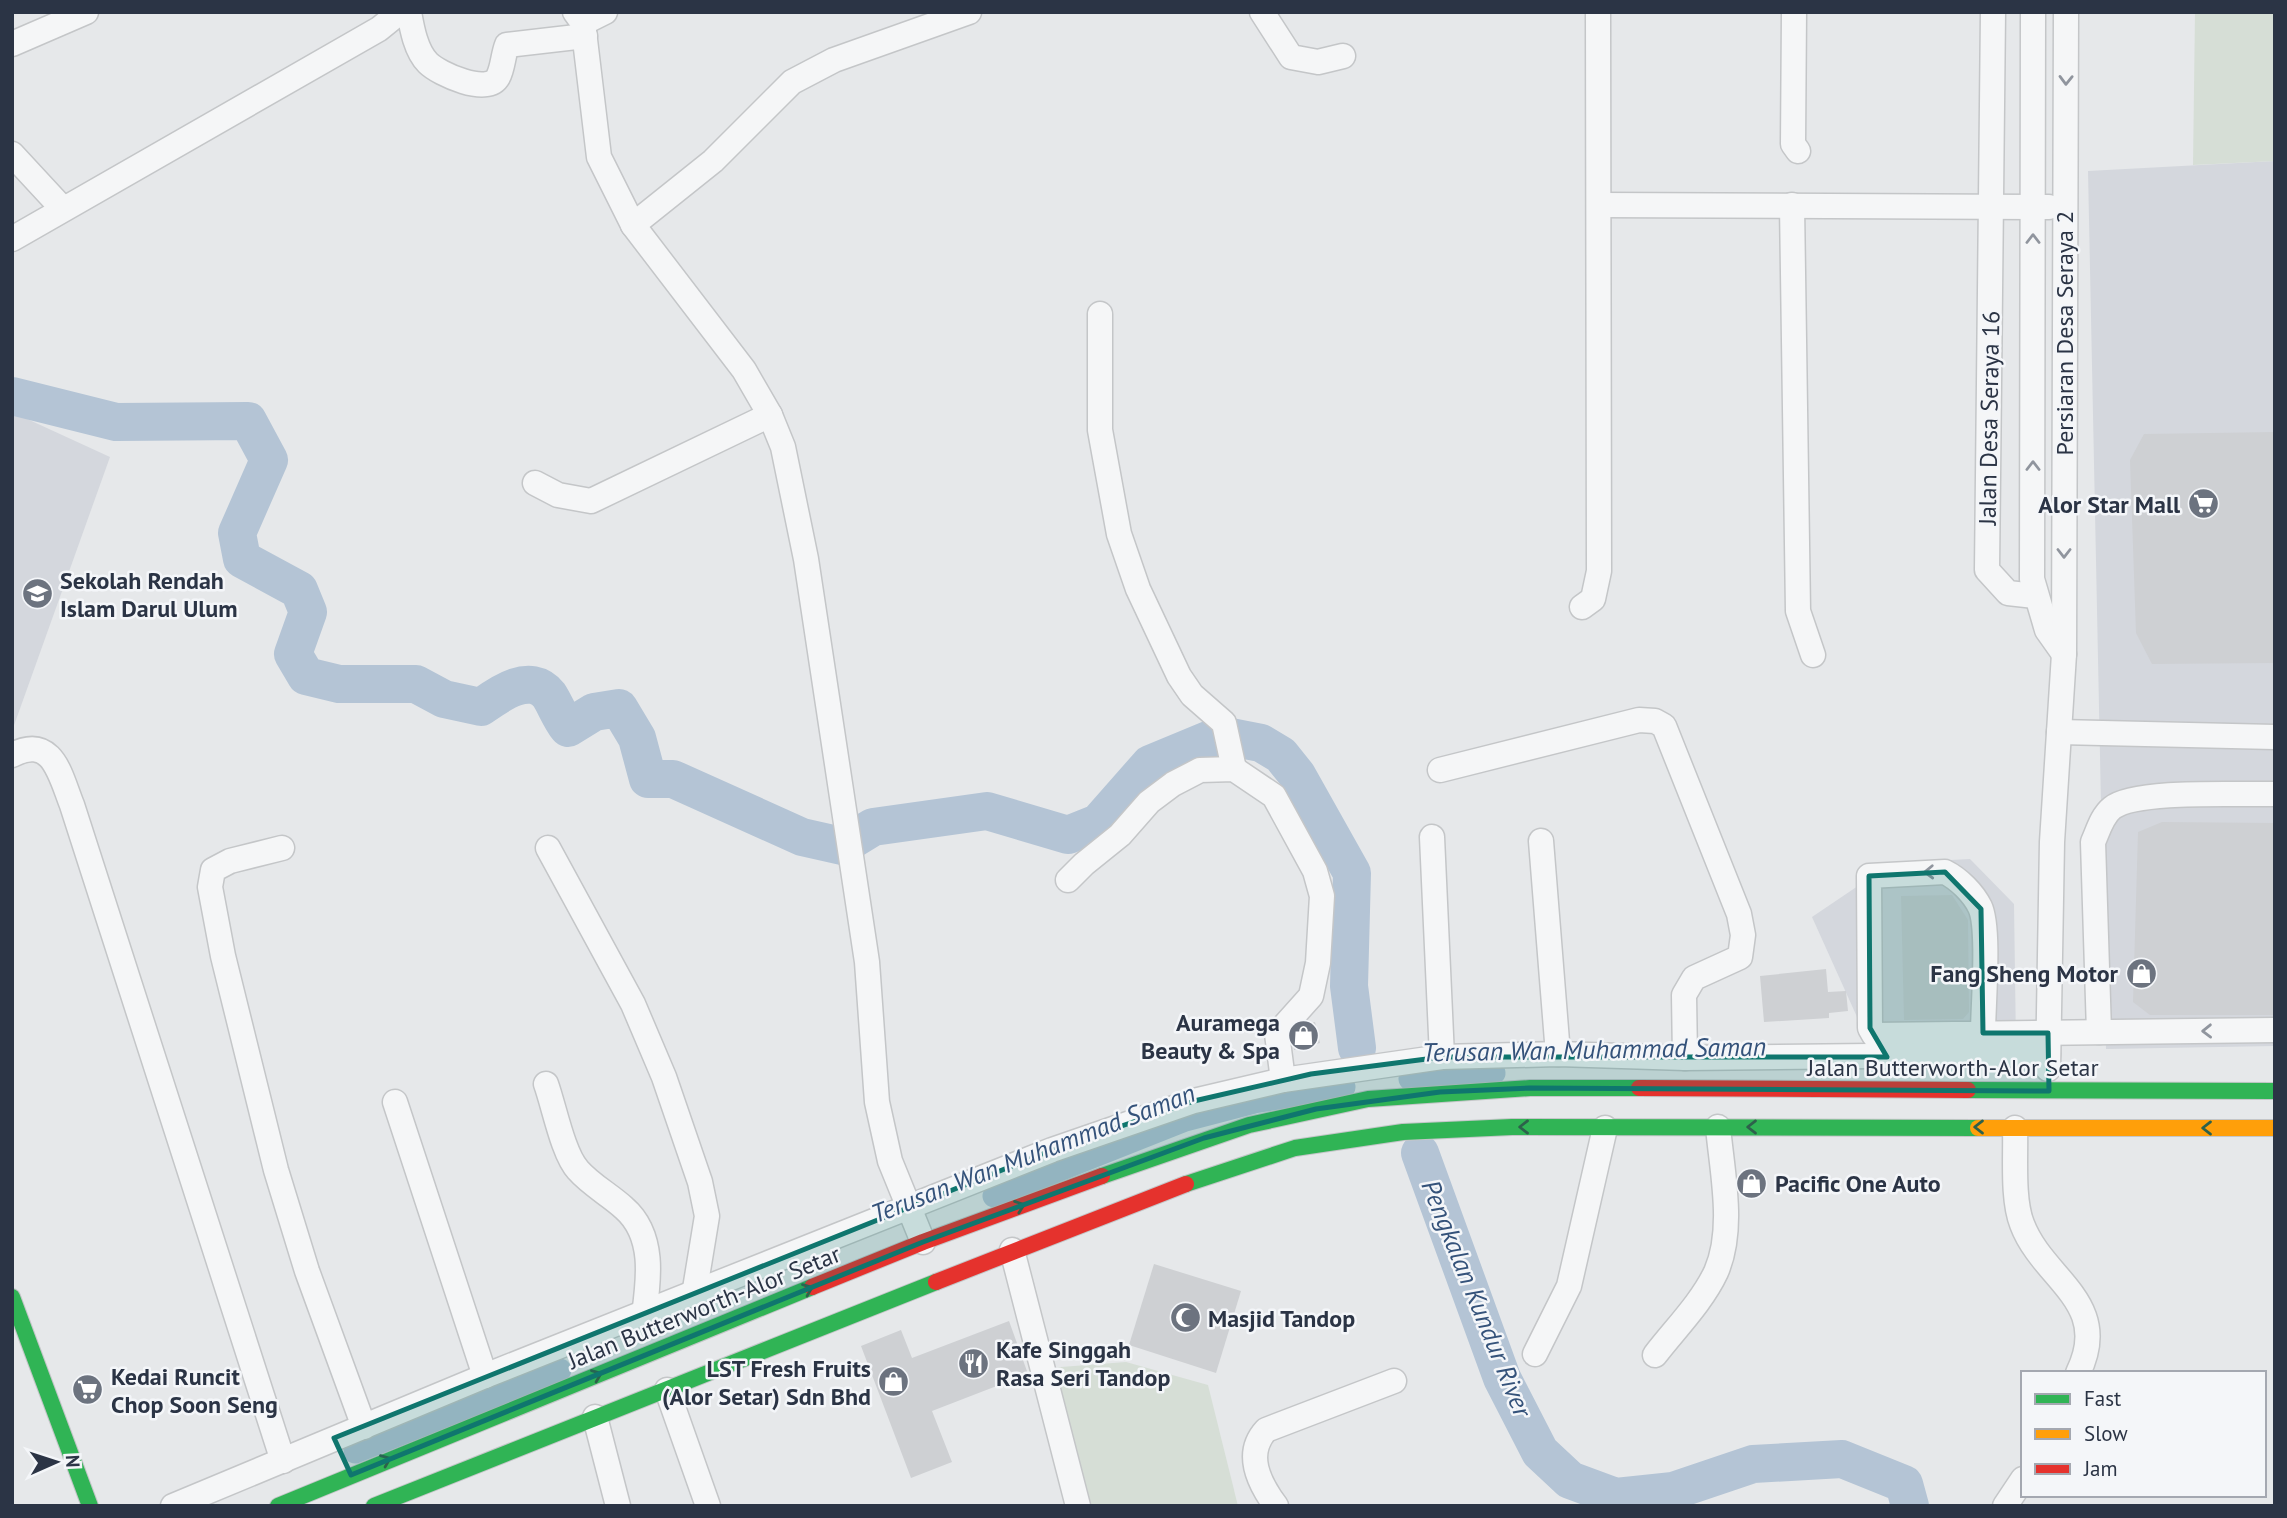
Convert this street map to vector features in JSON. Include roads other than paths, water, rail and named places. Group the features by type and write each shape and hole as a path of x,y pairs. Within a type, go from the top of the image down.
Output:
{"main road":[{"name":"Jalan Butterworth-Alor Setar","path":"278,1506 923,1242 1204,1138 1248,1125 1368,1099 1530,1088 2275,1091"},
{"path":"374,1506 1012,1250 1257,1158 1296,1148 1376,1134 1452,1128 2275,1128"},
{"path":"12,1297 90,1506"}],"street":[{"path":"12,44 86,12"},
{"path":"12,239 370,21 400,12"},
{"path":"409,12 414,37 426,62 450,78 473,84 492,82 498,77 507,45 587,21 599,156 633,225 744,370 770,415 783,447 806,559 867,962 877,1102 890,1161 923,1242"},
{"path":"633,225 713,161 792,82 834,60 969,12"},
{"path":"1262,12 1291,57 1318,62 1343,57"},
{"path":"1582,607 1593,598 1599,571 1598,12"},
{"path":"1794,12 1793,144 1798,150"},
{"name":"Jalan Desa Seraya 16","path":"1993,12 1987,570 2008,593 2035,596"},
{"name":"Persiaran Desa Seraya 2","path":"2034,12 2032,579 2047,630 2064,654"},
{"name":"Persiaran Desa Seraya 2","path":"2049,1091 2052,842 2064,654 2066,12"},
{"path":"12,154 62,208"},
{"path":"1599,205 2064,207"},
{"path":"1791,205 1798,611 1813,655"},
{"path":"1100,314 1100,430 1119,534 1138,589 1179,676 1192,695 1224,723 1234,766 1274,796 1315,871 1322,896 1318,963 1311,996 1277,1034 1283,1080"},
{"path":"534,483 558,495 591,501 770,415"},
{"path":"1440,770 1639,720 1655,721 1664,726 1671,736 1739,914 1742,935 1740,957 1694,978 1684,995 1685,1058"},
{"path":"2059,732 2275,737"},
{"path":"12,755 34,748 46,752 54,761 72,805 283,1461"},
{"path":"1068,880 1120,835 1149,802 1173,784 1200,770 1234,766"},
{"path":"2099,1032 2093,842 2103,819 2112,807 2138,797 2275,794"},
{"path":"1432,837 1442,1057"},
{"path":"1541,841 1558,1054"},
{"path":"2052,842 2093,842"},
{"path":"282,848 230,860 213,870 210,887 223,956 276,1170 307,1271 364,1427"},
{"path":"548,848 633,1004 664,1077 700,1182 707,1216 694,1295"},
{"path":"1983,1033 1981,909 1955,878 1945,872 1869,876 1870,1028 1874,1035 1908,1046 1983,1033 2048,1044"},
{"path":"173,1506 485,1376 1131,1121 1195,1101 1283,1080 1442,1057 1558,1054 1685,1058 1908,1046 2048,1044 2099,1032 2275,1030"},
{"path":"546,1084 577,1170 627,1211 639,1226 645,1244 649,1279 644,1315"},
{"path":"395,1102 485,1376"},
{"path":"1655,1355 1716,1272 1724,1243 1725,1202 1718,1127"},
{"path":"1535,1354 1569,1286 1605,1128"},
{"path":"2015,1128 2018,1210 2022,1225 2072,1294 2086,1319 2089,1342 2079,1371"},
{"path":"1012,1250 1078,1506"},
{"path":"1276,1506 1262,1486 1254,1453 1255,1442 1266,1430 1394,1381"},
{"path":"667,1390 708,1506"},
{"path":"595,1417 618,1506"},
{"path":"334,1438 351,1475"},
{"path":"2005,1506 2021,1482"}],"waterway":[{"path":"12,396 116,422 248,421 269,460 237,533 242,559 299,590 308,612 293,654 306,676 339,684 416,684 444,699 481,707 514,688 533,685 549,695 568,728 594,712 619,708 637,738 648,779 673,779 802,837 842,846 873,827 987,811 1068,835 1098,823 1150,764 1220,735 1261,743 1281,755 1297,775 1352,873 1349,986 1357,1048"},
{"name":"Terusan Wan Muhammad Saman","path":"1410,1079 1494,1073"},
{"name":"Terusan Wan Muhammad Saman","path":"994,1196 1185,1120 1254,1102 1344,1087"},
{"name":"Pengkalan Kundur River","path":"1420,1153 1502,1378 1540,1452 1570,1480 1616,1497 1673,1491 1753,1464 1842,1459 1904,1484 1910,1506"},
{"name":"Terusan Wan Muhammad Saman","path":"355,1452 560,1370"}],"place":[{"name":"Alor Star Mall","path":"2203,504"},
{"name":"Sekolah Rendah Islam Darul Ulum","path":"37,594"},
{"name":"Fang Sheng Motor","path":"2141,973"},
{"name":"Auramega Beauty & Spa","path":"1303,1036"},
{"name":"Pacific One Auto","path":"1752,1183"},
{"name":"Masjid Tandop","path":"1185,1318"},
{"name":"Kafe Singgah Rasa Seri Tandop","path":"973,1363"},
{"name":"LST Fresh Fruits (Alor Setar) Sdn Bhd","path":"894,1382"},
{"name":"Kedai Runcit Chop Soon Seng","path":"88,1390"}]}
